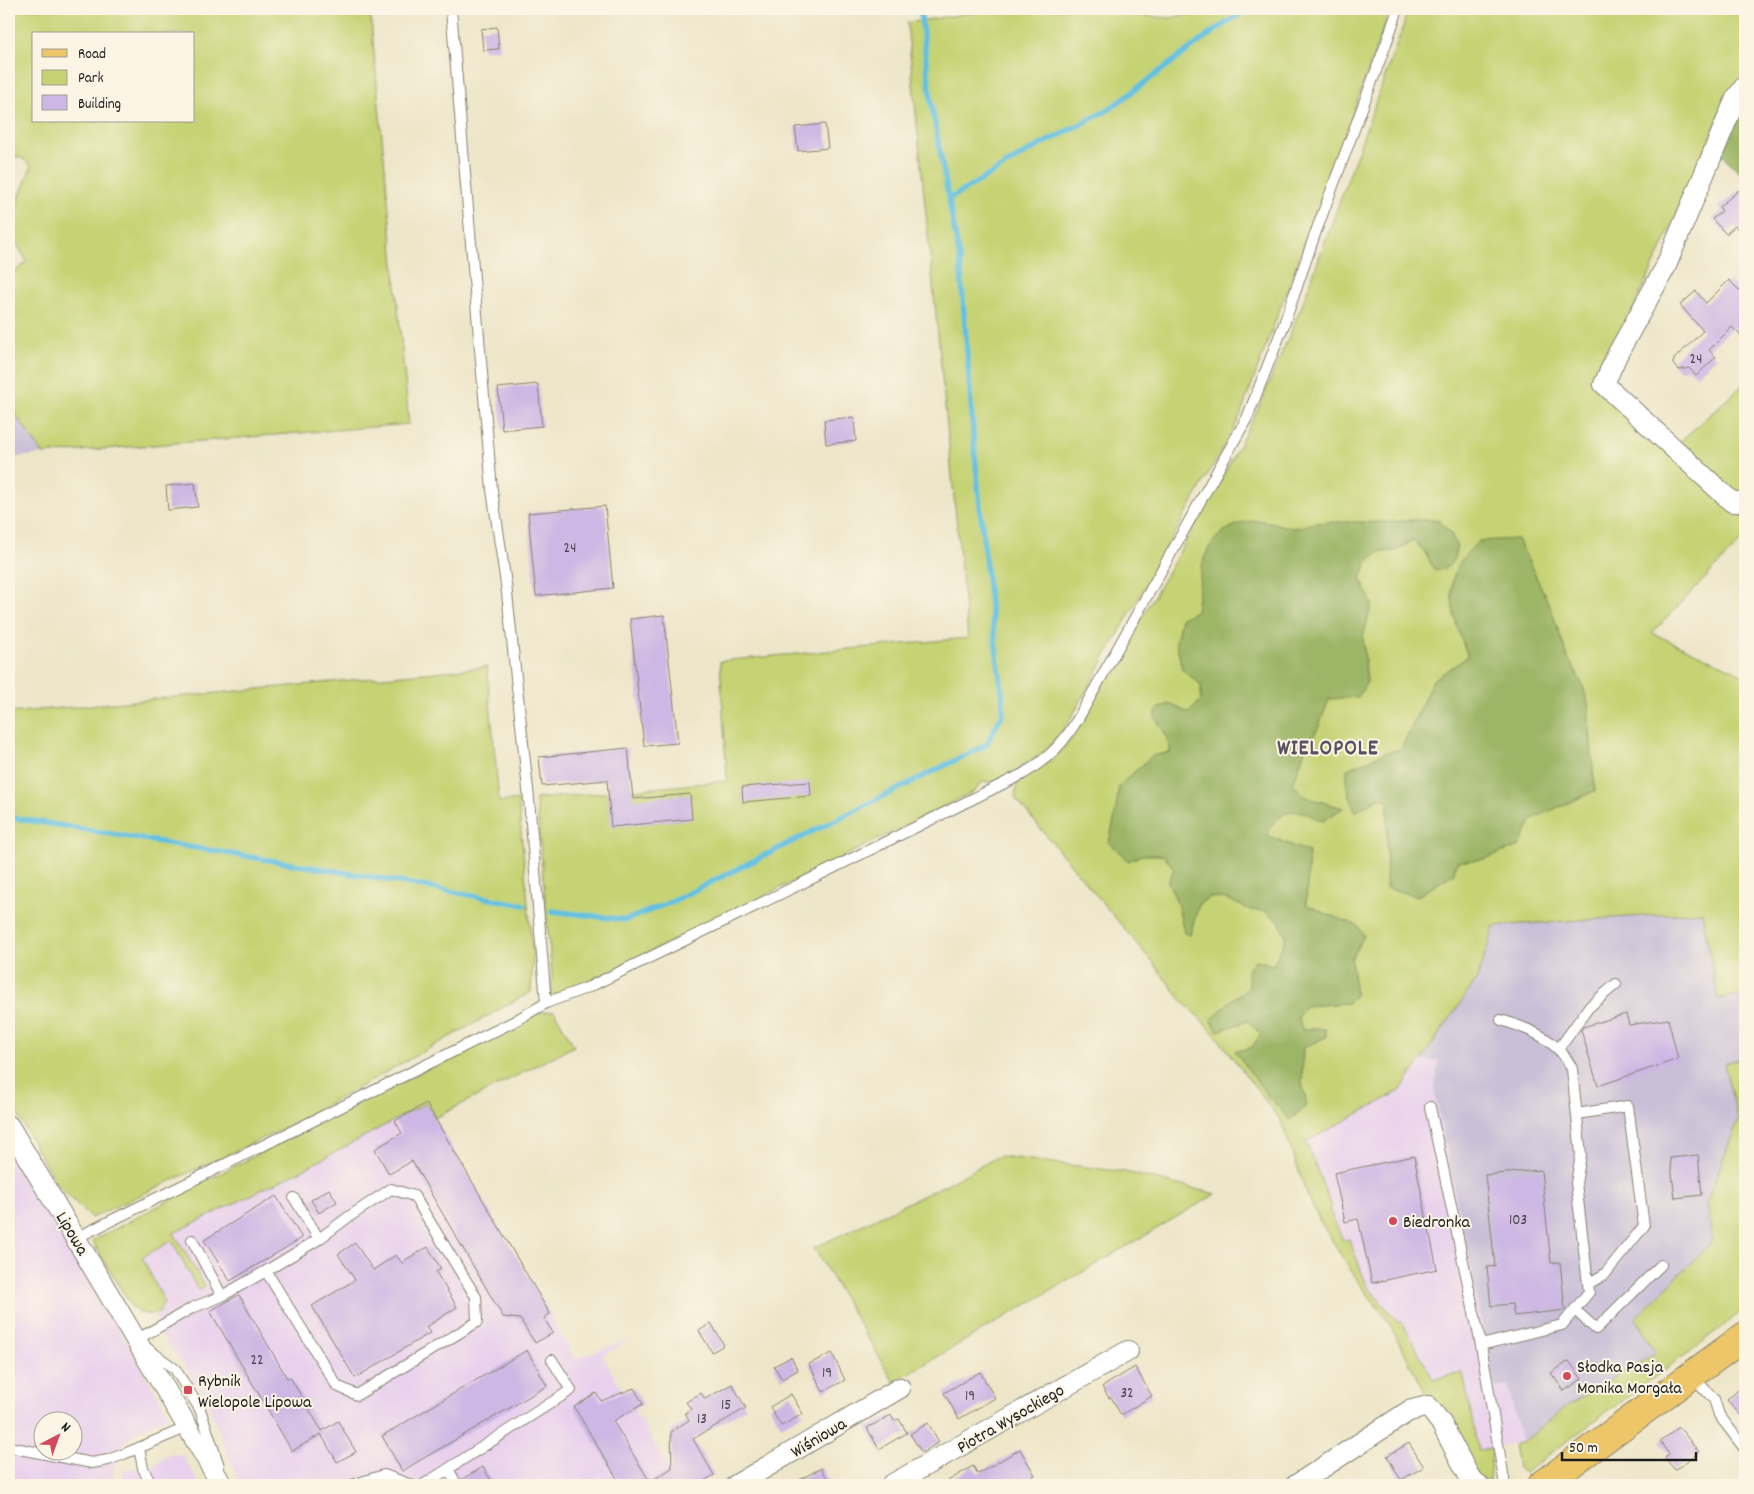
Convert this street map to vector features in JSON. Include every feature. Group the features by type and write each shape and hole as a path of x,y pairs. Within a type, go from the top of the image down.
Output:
{"main road":[{"path":"1554,1482 1745,1336"}],"street":[{"path":"1745,86 1736,98 1665,268 1618,354 1604,384 1732,502 1745,502"},
{"name":"Lipowa","path":"9,1126 224,1485"},
{"name":"Piotra Wysockiego","path":"892,1485 1128,1351"},
{"name":"Wiśniowa","path":"736,1485 900,1388"},
{"path":"1296,1485 1409,1411 1428,1406 1441,1423 1468,1476 1478,1485"}],"lane":[{"path":"451,9 492,490 506,584 525,760 546,1003"},
{"path":"76,1238 504,1026 546,1003 589,987 1023,774 1052,753 1060,745 1079,717 1246,418 1283,327 1315,234 1398,9"},
{"path":"1559,1049 1576,1022 1588,1008 1616,984"},
{"path":"1481,1345 1562,1325 1590,1292 1576,1183 1581,1155 1572,1069 1566,1057 1559,1049 1544,1038 1522,1026 1501,1020"},
{"path":"1577,1114 1628,1106 1644,1226 1605,1274 1588,1284"},
{"path":"1430,1107 1481,1345 1505,1485"},
{"path":"136,1340 192,1308 222,1296 266,1271 319,1239 391,1189 414,1196 476,1297 477,1322 357,1395 337,1386 266,1271"},
{"path":"294,1198 319,1239"},
{"path":"192,1240 222,1296"},
{"path":"1575,1310 1596,1329 1661,1264"},
{"name":"Lipowa","path":"136,1340 175,1369 200,1409 224,1485"},
{"path":"423,1485 571,1390 552,1360"},
{"path":"1692,1376 1714,1399 1719,1415 1745,1449"},
{"path":"9,1447 92,1463 108,1460 188,1427"},
{"path":"139,1448 142,1468 151,1485"},
{"path":"448,1469 457,1485"},
{"path":"352,1485 384,1475 411,1485"}],"shaded area":[{"path":"9,405 43,454 9,458"},
{"path":"1702,912 1718,999 1745,994 1745,1056 1724,1065 1738,1120 1707,1201 1712,1242 1636,1318 1655,1353 1566,1407 1522,1443 1508,1386 1495,1388 1434,1089 1439,1061 1420,1061 1477,979 1493,926"},
{"path":"1420,1061 1439,1061 1434,1089 1495,1388 1508,1386 1522,1443 1478,1450 1463,1373 1433,1379 1402,1322 1398,1322 1367,1286 1349,1239 1344,1240 1328,1209 1332,1207 1306,1142 1400,1091"},
{"path":"426,1103 575,1359 629,1340 602,1356 679,1485 240,1485 208,1404 184,1365 166,1343 154,1314 159,1313 141,1257 172,1241 198,1290 205,1286 174,1233 308,1167"},
{"path":"11,1145 169,1415 132,1435 118,1450 111,1485 9,1485 9,1148"},
{"path":"170,1454 182,1455 200,1485 120,1485 124,1469 151,1468"}],"green space":[{"path":"9,9 370,9 409,424 43,454 9,405 9,276 27,262 9,230 9,218 15,215 17,203 31,167 21,158 9,158"},
{"path":"996,9 1099,9 1120,14 1170,18 1217,9 1390,9 1238,421 1067,725 1044,753 995,782 982,782 975,791 754,901 598,977 550,997 552,976 536,799 727,781 720,661 968,638 907,23"},
{"path":"1406,9 1745,9 1745,72 1729,94 1598,391 1745,510 1745,537 1652,633 1745,675 1745,994 1718,999 1702,912 1494,926 1477,979 1400,1091 1306,1142 1332,1207 1329,1209 1343,1240 1349,1239 1367,1286 1398,1322 1402,1322 1433,1379 1463,1373 1478,1450 1492,1448 1489,1482 1476,1476 1428,1398 1388,1321 1359,1283 1321,1223 1308,1197 1281,1121 1213,1032 1182,1001 1158,969 1015,798 1017,783 1057,756 1072,738 1220,482 1257,411 1301,308 1404,24"},
{"path":"1745,95 1745,177 1723,156 1716,158"},
{"path":"1745,383 1745,492 1730,490 1676,445"},
{"path":"1439,520 1451,534 1457,547 1453,560 1445,568 1435,571 1424,551 1413,540 1397,551 1378,552 1366,564 1361,579 1372,604 1363,637 1367,682 1358,697 1329,699 1319,726 1305,750 1293,784 1305,797 1343,808 1323,821 1305,813 1289,812 1274,823 1270,828 1268,836 1309,852 1306,904 1357,925 1364,936 1351,959 1356,994 1348,1003 1305,1006 1298,1017 1302,1029 1326,1029 1326,1037 1303,1048 1302,1083 1307,1105 1290,1120 1266,1094 1235,1051 1251,1048 1261,1034 1248,1021 1218,1031 1211,1020 1230,1001 1249,987 1248,970 1255,960 1273,965 1286,937 1279,921 1264,911 1250,910 1227,899 1210,897 1199,904 1190,935 1184,933 1177,902 1168,882 1174,869 1163,855 1142,855 1128,861 1109,842 1119,786 1152,756 1171,752 1166,735 1155,717 1157,709 1169,704 1189,713 1201,700 1201,685 1182,669 1176,642 1181,618 1196,611 1205,555 1219,536 1231,527 1253,521 1269,522 1294,528 1316,523"},
{"path":"1518,539 1550,606 1568,658 1582,683 1588,703 1595,791 1532,819 1520,846 1484,859 1457,862 1453,874 1418,896 1386,888 1388,802 1381,797 1355,812 1347,785 1347,769 1385,753 1401,749 1433,680 1466,658 1467,654 1455,619 1452,595 1452,583 1455,572 1463,558 1479,541"},
{"path":"487,667 499,802 518,800 533,956 531,992 283,1129 91,1218 55,1182 9,1099 9,713"},
{"path":"554,1011 574,1046 435,1118 426,1103 308,1167 174,1233 205,1286 198,1290 172,1241 142,1257 164,1301 159,1313 145,1314 132,1307 92,1241 217,1175 538,1013"},
{"path":"1745,1056 1745,1308 1720,1329 1524,1473 1518,1468 1514,1444 1522,1443 1566,1407 1655,1353 1636,1318 1712,1242 1707,1201 1738,1120 1724,1064"},
{"path":"999,1156 1125,1172 1216,1194 894,1382 814,1248 955,1180"}],"building":[{"path":"497,27 499,49 483,50 481,29"},
{"path":"825,124 828,148 798,151 795,127"},
{"path":"1739,190 1745,197 1745,237 1735,226 1726,234 1712,219 1722,211 1719,207"},
{"path":"1729,280 1745,296 1745,340 1732,327 1709,350 1716,357 1696,376 1689,368 1680,370 1676,368 1673,364 1674,359 1703,331 1680,305 1696,291 1706,303"},
{"path":"538,384 542,426 502,430 498,388"},
{"path":"854,417 856,441 826,444 824,420"},
{"path":"195,483 198,507 168,510 166,486"},
{"path":"605,506 613,588 536,596 528,513"},
{"path":"664,615 678,743 644,746 630,619"},
{"path":"628,748 633,799 690,794 692,819 611,827 607,780 542,786 539,757"},
{"path":"810,782 811,796 743,802 742,787"},
{"path":"1626,1014 1629,1025 1668,1019 1678,1059 1598,1086 1581,1030 1583,1027"},
{"path":"426,1103 550,1314 544,1318 553,1333 535,1343 520,1319 503,1317 412,1161 389,1174 375,1149 402,1133 395,1121"},
{"path":"1698,1155 1702,1195 1675,1198 1670,1158"},
{"name":"Biedronka","path":"1414,1156 1437,1269 1372,1283 1358,1219 1345,1222 1334,1173"},
{"path":"1541,1170 1551,1263 1560,1262 1565,1310 1514,1316 1512,1304 1491,1306 1487,1267 1495,1266 1485,1175"},
{"path":"329,1189 337,1202 319,1213 311,1200"},
{"path":"276,1196 302,1238 230,1281 204,1240"},
{"path":"355,1243 373,1270 396,1255 403,1264 405,1260 428,1247 441,1269 436,1272 457,1307 426,1327 430,1333 355,1378 312,1306 355,1280 338,1254"},
{"path":"239,1295 287,1378 290,1377 322,1431 338,1421 356,1452 337,1462 321,1434 292,1451 210,1311"},
{"path":"711,1323 724,1345 712,1352 699,1331"},
{"path":"527,1350 547,1386 402,1471 382,1436"},
{"path":"832,1353 845,1380 823,1392 809,1364"},
{"path":"791,1357 798,1370 782,1379 774,1366"},
{"name":"Słodka Pasja Monika Morgała","path":"1569,1361 1582,1379 1564,1391 1551,1373"},
{"path":"1135,1367 1152,1396 1121,1415 1111,1397 1109,1398 1102,1387"},
{"path":"980,1372 995,1398 959,1419 944,1393"},
{"path":"732,1384 746,1408 693,1439 714,1475 697,1485 621,1485 574,1407 596,1393 601,1401 634,1388 643,1404 613,1421 650,1482 672,1468 671,1432 689,1420 685,1413 691,1409 686,1402 701,1393 705,1399"},
{"path":"1745,1384 1745,1420 1727,1400"},
{"path":"791,1394 803,1414 781,1426 770,1407"},
{"path":"891,1415 894,1421 899,1419 907,1433 879,1449 867,1428"},
{"path":"928,1423 939,1442 922,1453 910,1434"},
{"path":"1679,1427 1699,1452 1675,1470 1665,1458 1669,1454 1660,1442"},
{"path":"1409,1443 1424,1467 1401,1480 1387,1456"},
{"path":"1020,1449 1035,1475 1017,1485 941,1485 973,1466 978,1474"},
{"path":"483,1467 494,1485 464,1485 462,1479"},
{"path":"821,1468 831,1485 790,1485"}],"waterway":[{"path":"552,911 626,920 671,902 986,745 1003,713 974,445 960,261 932,108 920,9"},
{"path":"949,199 1029,151 1108,110 1214,31 1248,9"},
{"path":"9,817 383,879 524,905"}],"place":[{"name":"Biedronka","path":"1393,1221"},
{"name":"Słodka Pasja Monika Morgała","path":"1567,1376"},
{"name":"Rybnik Wielopole Lipowa","path":"188,1390"}],"district":[{"name":"WIELOPOLE","path":"1328,746"}]}
